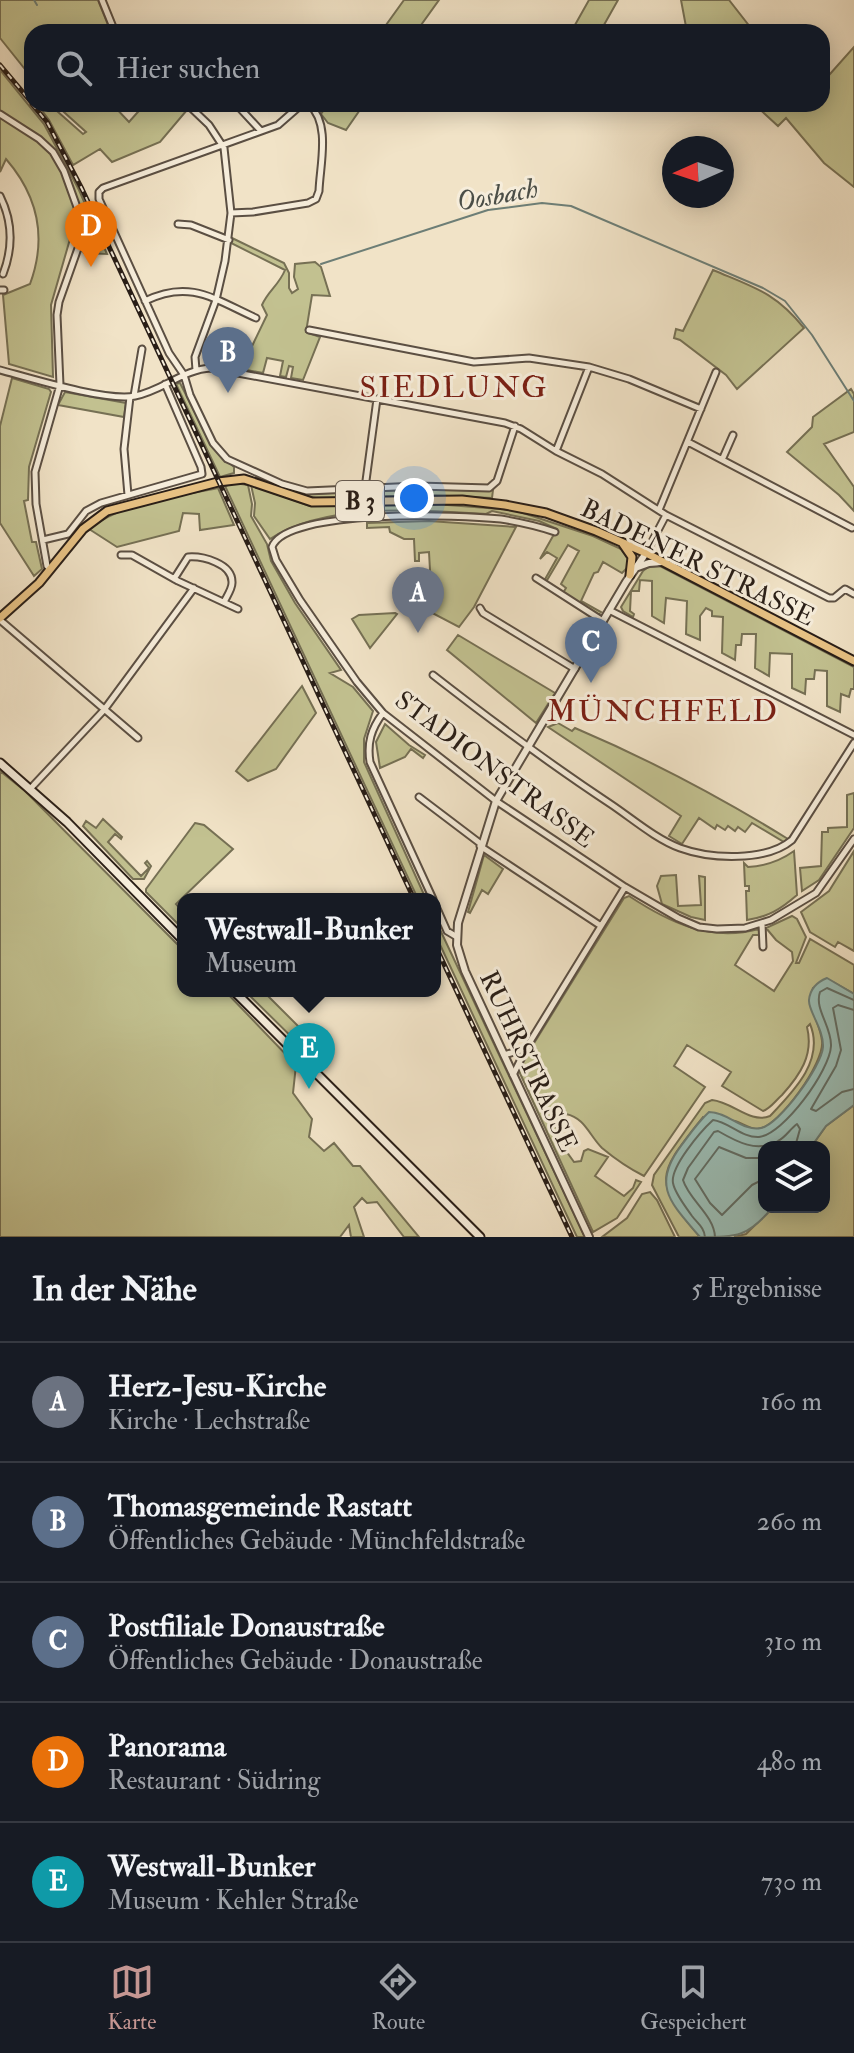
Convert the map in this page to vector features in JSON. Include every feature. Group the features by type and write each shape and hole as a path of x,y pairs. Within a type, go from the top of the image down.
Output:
{"main road":[{"name":"BADENER STRASSE","path":"0,619 51,569 83,529 107,511 237,479 312,502 437,499 505,505 570,521 646,553 854,661"},
{"path":"622,542 632,557 633,572"},
{"path":"0,763 31,788 177,934"},
{"path":"240,997 480,1237"}],"street":[{"path":"102,0 112,24"},
{"path":"195,112 209,125 222,145 231,213 229,240 216,300 201,336 195,357 196,370"},
{"path":"243,112 261,131"},
{"path":"294,112 285,121 261,131 99,192 99,199 145,301 169,353 184,375 213,443 236,465 307,491 492,487 497,481 515,426"},
{"path":"231,213 308,203 316,199 322,127 316,112"},
{"path":"0,114 39,139 53,152 64,171 82,221 82,237 57,315 60,385 35,472 36,504 47,566 51,569"},
{"path":"0,196 9,227 10,251 3,274"},
{"path":"178,224 191,225 229,240"},
{"path":"0,229 9,227"},
{"path":"145,301 172,290 187,290 256,318"},
{"path":"309,330 474,362 529,358 589,367 629,379 701,409"},
{"path":"128,495 124,449 142,349"},
{"path":"556,451 589,367"},
{"path":"0,370 60,385 132,396 196,370 217,369 515,426 602,474 666,515 829,598 834,598 845,589 854,594"},
{"path":"659,510 716,372"},
{"path":"43,540 67,535 92,507 200,476 201,467 165,384"},
{"path":"365,488 377,399"},
{"path":"722,460 733,435"},
{"path":"688,442 852,528"},
{"name":"STADIONSTRASSE","path":"555,532 502,519 393,515 311,525 278,538 272,547 276,560 308,612 383,713 496,801 625,887 699,927 734,929 762,924 784,914 816,893 832,875 854,839"},
{"path":"457,937 459,917 496,801 666,515"},
{"path":"121,555 132,555 238,609"},
{"path":"174,579 188,557 211,560 231,576 232,586 224,602"},
{"path":"633,572 649,563 664,562"},
{"path":"536,578 603,621"},
{"path":"31,788 104,710 194,588"},
{"path":"480,608 483,613 575,670"},
{"path":"609,610 854,735"},
{"path":"0,619 138,738"},
{"path":"433,675 528,749 677,847 696,852 752,857 774,852 792,840 854,743"},
{"name":"RUHRSTRASSE","path":"383,713 368,742 370,762 430,893"},
{"path":"419,797 480,845 601,926"},
{"path":"513,1075 528,1045 625,887"},
{"name":"RUHRSTRASSE","path":"441,918 447,931 457,937 462,964 589,1237"},
{"path":"762,924 763,947"},
{"path":"504,1055 523,1050 528,1045"}],"shaded area":[{"path":"0,0 98,0 108,24 24,24 24,68 0,38"},
{"path":"404,0 439,0 422,24 387,24"},
{"path":"589,0 618,0 604,24 576,24"},
{"path":"681,0 729,0 748,24 686,24"},
{"path":"854,47 854,187 824,163 786,118 778,126 763,112 830,112 830,74"},
{"path":"0,70 24,99 24,112 34,112 44,124 79,190 107,254 84,253 72,232 51,305 53,377 9,364 3,295 30,284 38,250 38,234 26,188 6,159 0,172"},
{"path":"43,112 58,112 83,134 86,132 64,112 120,112 129,122 138,112 185,112 160,142 112,162 100,149 73,165"},
{"path":"358,112 346,130 328,123 321,114"},
{"path":"232,238 284,263 292,293 298,289 294,277 295,264 315,262 321,267 330,296 312,295 306,332 320,337 303,380 291,378 293,367 289,366 286,377 280,376 283,361 267,358 263,373 241,369 267,315 262,305 285,270 231,243"},
{"path":"713,270 773,298 804,328 737,389 726,375 674,338 676,329 683,331"},
{"path":"12,378 51,392 29,467 28,500 24,501 32,542 36,542 42,569 34,576 0,523 0,426"},
{"path":"180,383 213,448 234,467 234,473 220,477 176,384"},
{"path":"851,389 854,394 854,432 824,444 854,487 854,511 787,452 812,427 813,417"},
{"path":"65,392 126,403 124,417 58,405"},
{"path":"256,477 308,494 428,489 493,490 492,498 428,495 320,499 294,493"},
{"path":"234,483 248,485 251,516 267,544 271,561 295,603 341,670 330,673 353,687 373,711 364,739 364,762 423,893 415,893 225,486"},
{"path":"251,485 310,506 421,503 514,510 593,536 621,549 629,559 628,567 622,573 603,562 598,572 594,573 581,601 601,612 598,614 563,593 566,588 561,584 579,551 568,545 544,581 557,558 547,552 540,559 557,529 539,521 492,511 486,514 375,511 318,519 292,527 270,539 254,516"},
{"path":"218,488 234,525 200,530 199,514 183,513 179,531 117,547 89,529 117,512"},
{"path":"429,521 516,527 474,607 459,627 415,604 405,592 431,588 429,552 419,553 419,561 415,561 414,539 404,539 390,532 389,527 367,528 367,523"},
{"path":"660,566 854,667 854,689 851,689 849,697 841,694 840,712 827,706 827,671 815,670 814,679 806,679 805,694 792,688 792,654 770,653 769,676 755,668 756,634 742,634 741,645 736,645 735,660 722,653 723,617 712,616 712,611 706,608 700,616 700,640 686,634 687,601 666,598 664,623 652,616 652,581 640,580 639,591 631,591 630,611 633,617 623,611 621,607 643,571 648,567"},
{"path":"395,613 370,648 352,619 359,615"},
{"path":"458,635 555,693 536,723 447,650"},
{"path":"302,686 316,713 276,769 248,781 236,771"},
{"path":"558,723 657,766 788,839 784,842 752,823 745,832 728,826 725,830 717,825 715,829 699,818 682,844 669,836 681,816 548,727"},
{"path":"385,724 425,755 423,758 411,749 405,757 380,768 376,742"},
{"path":"0,771 25,791 177,944 177,997 231,997 296,1065 293,1093 312,1119 309,1137 324,1151 334,1143 353,1166 360,1166 419,1237 404,1237 377,1202 367,1203 362,1198 354,1207 364,1237 351,1237 349,1225 340,1237 0,1237"},
{"path":"854,793 854,828 819,880 802,891 800,868 821,866 822,832 828,832 828,828 847,827 847,795"},
{"path":"103,819 122,837 115,834 108,842 141,876 149,868 145,863 147,861 151,866 144,879 133,879 83,826 86,821 96,828"},
{"path":"195,823 204,825 233,849 187,893 177,893 177,923 146,889"},
{"path":"794,851 797,895 774,912 747,920 746,891 749,891 749,886 745,886 744,863 748,867 767,864"},
{"path":"854,851 854,951 838,942 835,947 810,932 801,912 829,891"},
{"path":"484,855 503,869 488,894 482,890 470,913 468,912"},
{"path":"676,875 678,906 701,905 699,876 705,877 705,920 662,904 657,886 661,876"},
{"path":"629,896 691,928 724,933 759,929 759,935 753,935 735,965 774,991 793,961 792,952 766,928 792,916 797,919 806,937 796,963 799,963 810,939 854,965 854,994 833,982 813,988 811,1002 821,1034 821,1051 809,1078 788,1106 767,1126 758,1129 735,1121 703,1117 677,1151 666,1176 667,1188 673,1202 700,1237 679,1237 652,1185 654,1175 705,1103 712,1100 755,1117 770,1116 805,1074 814,1037 810,1024 807,1027 809,1047 800,1072 782,1095 763,1111 722,1086 731,1072 687,1045 674,1066 705,1087 644,1176 602,1148 578,1119 566,1114 558,1119 552,1116 564,1148 574,1162 581,1161 584,1151 588,1149 608,1157 595,1176 624,1196 636,1180 641,1182 617,1218 593,1232 518,1069 624,898"},
{"path":"441,932 585,1237 577,1237 441,947"},
{"path":"251,997 269,997 325,1053 317,1062"},
{"path":"854,1105 854,1237 734,1237 746,1234 767,1213 830,1213 830,1141 815,1141 826,1126"},
{"path":"650,1192 675,1237 602,1237 627,1218 642,1194"}],"water":[{"path":"827,978 854,994 854,1105 826,1126 815,1141 758,1141 758,1213 767,1213 749,1230 741,1233 700,1237 668,1194 667,1172 672,1160 709,1112 748,1127 761,1128 788,1106 821,1056 823,1040 809,1000 811,992"}],"waterway":[{"name":"Oosbach","path":"34,0 37,5"},
{"name":"Oosbach","path":"321,264 488,210 542,203 571,206 763,288 785,301 812,335 854,401"}],"railway":[{"path":"0,65 24,94"},
{"path":"39,112 82,189 411,893"},
{"path":"441,958 572,1237"}],"place":[{"name":"Panorama","path":"91,267"},
{"name":"Thomasgemeinde Rastatt","path":"228,393"},
{"name":"Herz-Jesu-Kirche","path":"418,633"},
{"name":"Postfiliale Donaustraße","path":"591,683"},
{"name":"Westwall-Bunker","path":"309,1089"}],"district":[{"name":"SIEDLUNG","path":"454,387"},
{"name":"MÜNCHFELD","path":"663,711"}]}
